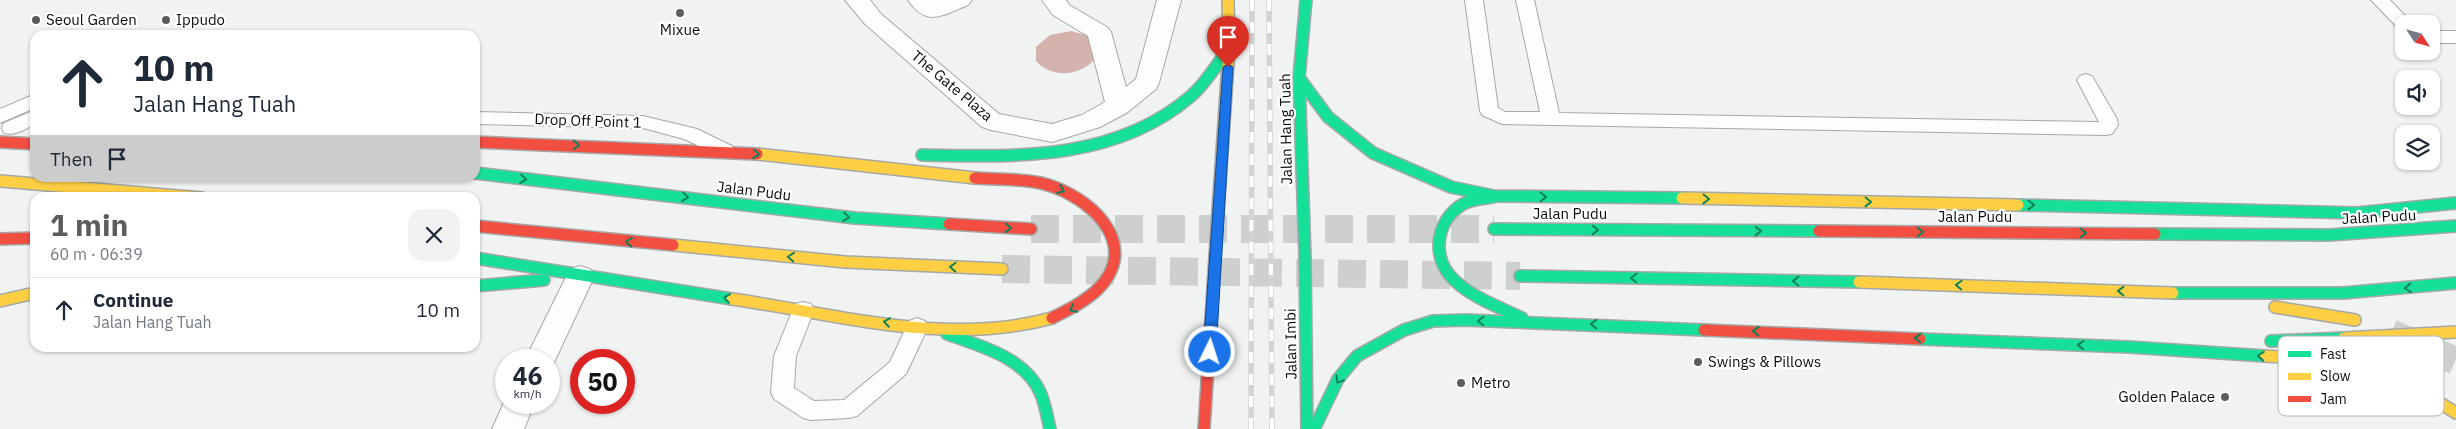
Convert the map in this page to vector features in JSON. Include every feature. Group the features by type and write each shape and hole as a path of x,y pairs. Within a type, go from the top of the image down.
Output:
{"main road":[{"path":"1204,429 1229,48 1228,0"},
{"name":"Jalan Hang Tuah","path":"1305,258 1299,78 1306,1"},
{"path":"909,155 1019,158 1074,151 1128,137 1157,121 1191,96 1229,48"},
{"path":"1299,78 1328,117 1373,153 1410,172 1451,187 1494,196 1780,200 2357,213 2456,203"},
{"path":"3,129 30,128"},
{"path":"3,129 30,142"},
{"path":"480,142 726,150 1053,186 1073,195 1090,207 1104,222 1115,241 1114,264 1103,287 1081,305 1053,320 1015,327 926,328 580,276 480,259"},
{"path":"783,157 831,153 860,154"},
{"name":"Jalan Pudu","path":"480,174 855,218 1031,229"},
{"path":"0,181 131,192"},
{"path":"1494,196 1464,204 1443,222 1436,247 1447,273 1472,294 1530,322"},
{"path":"480,226 845,262 1002,269"},
{"name":"Jalan Pudu","path":"1494,229 2329,235 2456,226"},
{"path":"0,245 30,234"},
{"path":"0,239 30,238"},
{"name":"Jalan Imbi","path":"1305,258 1307,429"},
{"path":"480,286 580,276"},
{"path":"1520,276 1905,283 2170,292 2336,293 2456,283"},
{"path":"2170,292 2355,320"},
{"path":"0,301 30,294"},
{"path":"1314,429 1338,379 1357,356 1387,338 1433,321 1530,322 2130,346 2278,357"},
{"path":"926,328 985,349 1021,367 1038,389 1050,429"},
{"path":"2381,336 2456,332"},
{"path":"2256,342 2278,341"},
{"path":"2130,346 2237,342"},
{"path":"2444,406 2456,413"}],"street":[{"name":"The Gate Plaza","path":"857,0 873,19 990,121 1052,133 1091,121 1119,106 1147,83 1169,0"},
{"path":"920,0 932,12 960,0"},
{"path":"1054,0 1061,10 1098,32 1119,106"},
{"path":"545,349 580,276"},
{"path":"508,429 515,414"}],"lane":[{"path":"1474,0 1489,111 1502,118 2105,129 2109,125 2108,118 2086,80"},
{"path":"1525,0 1551,118"},
{"path":"2380,0 2395,15"},
{"path":"2440,37 2456,37"},
{"path":"3,129 30,105"},
{"path":"3,129 30,118"},
{"name":"Drop Off Point 1","path":"480,118 643,122 690,134 726,150"},
{"path":"802,310 785,356 782,392 811,411 849,409 898,368 926,328"}],"shaded area":[{"path":"1071,31 1090,36 1098,55 1092,62 1077,71 1059,73 1043,67 1036,61 1036,47 1050,35"}],"tunnel":[{"path":"1031,229 1494,229"},
{"path":"1002,269 1520,276"},
{"path":"2391,333 2398,336"},
{"path":"2444,356 2456,361"}],"railway":[{"path":"1251,429 1252,0"},
{"path":"1269,0 1272,429"}],"traffic: fast":[{"path":"1306,0 1299,78 1305,258 1307,429"},
{"path":"922,155 1028,155 1098,145 1131,134 1162,118 1191,96 1229,48"},
{"path":"1299,78 1328,117 1373,153 1451,187 1494,196 1682,198"},
{"path":"480,174 855,218 949,224"},
{"path":"1493,197 1466,202 1453,211 1441,230 1439,252 1447,272 1462,287 1487,302 1522,318"},
{"path":"2018,205 2357,213 2456,203"},
{"path":"2155,234 2329,235 2456,226"},
{"path":"1494,229 1819,231"},
{"path":"480,259 732,299"},
{"path":"1520,276 1859,282"},
{"path":"480,286 544,280"},
{"path":"2173,293 2343,293 2456,283"},
{"path":"1314,429 1338,379 1357,356 1404,330 1433,321 1465,320 1704,330"},
{"path":"947,334 985,348 1010,360 1021,368 1038,388 1046,408 1050,429"},
{"path":"1920,339 2129,347 2265,356"},
{"path":"2271,341 2278,341"}],"traffic: slow":[{"path":"1216,241 1229,48 1228,0"},
{"path":"757,154 975,178"},
{"path":"0,181 131,192"},
{"path":"1682,198 2018,205"},
{"path":"673,245 845,262 1002,269"},
{"path":"1859,282 2173,293"},
{"path":"0,301 30,294"},
{"path":"732,299 888,324 943,330 999,329 1026,325 1052,318"},
{"path":"2275,307 2355,320"},
{"path":"2381,336 2456,332"},
{"path":"2265,356 2278,357"},
{"path":"2444,406 2456,413"}],"traffic: jam":[{"path":"0,142 30,144"},
{"path":"480,142 725,151 757,154"},
{"path":"975,178 1028,182 1055,187 1082,201 1101,217 1112,235 1115,253 1110,271 1098,289 1079,305 1052,318"},
{"path":"949,224 1031,229"},
{"path":"480,226 673,245"},
{"path":"1819,231 2155,234"},
{"path":"0,239 30,238"},
{"path":"1204,429 1216,241"},
{"path":"1704,330 1920,339"}],"place":[{"name":"Mixue","path":"680,13"},
{"name":"Seoul Garden","path":"36,20"},
{"name":"Ippudo","path":"166,20"},
{"name":"Swings & Pillows","path":"1698,362"},
{"name":"Metro","path":"1461,383"},
{"name":"Golden Palace","path":"2225,397"}],"route":[{"path":"1210,352 1228,67"}]}
